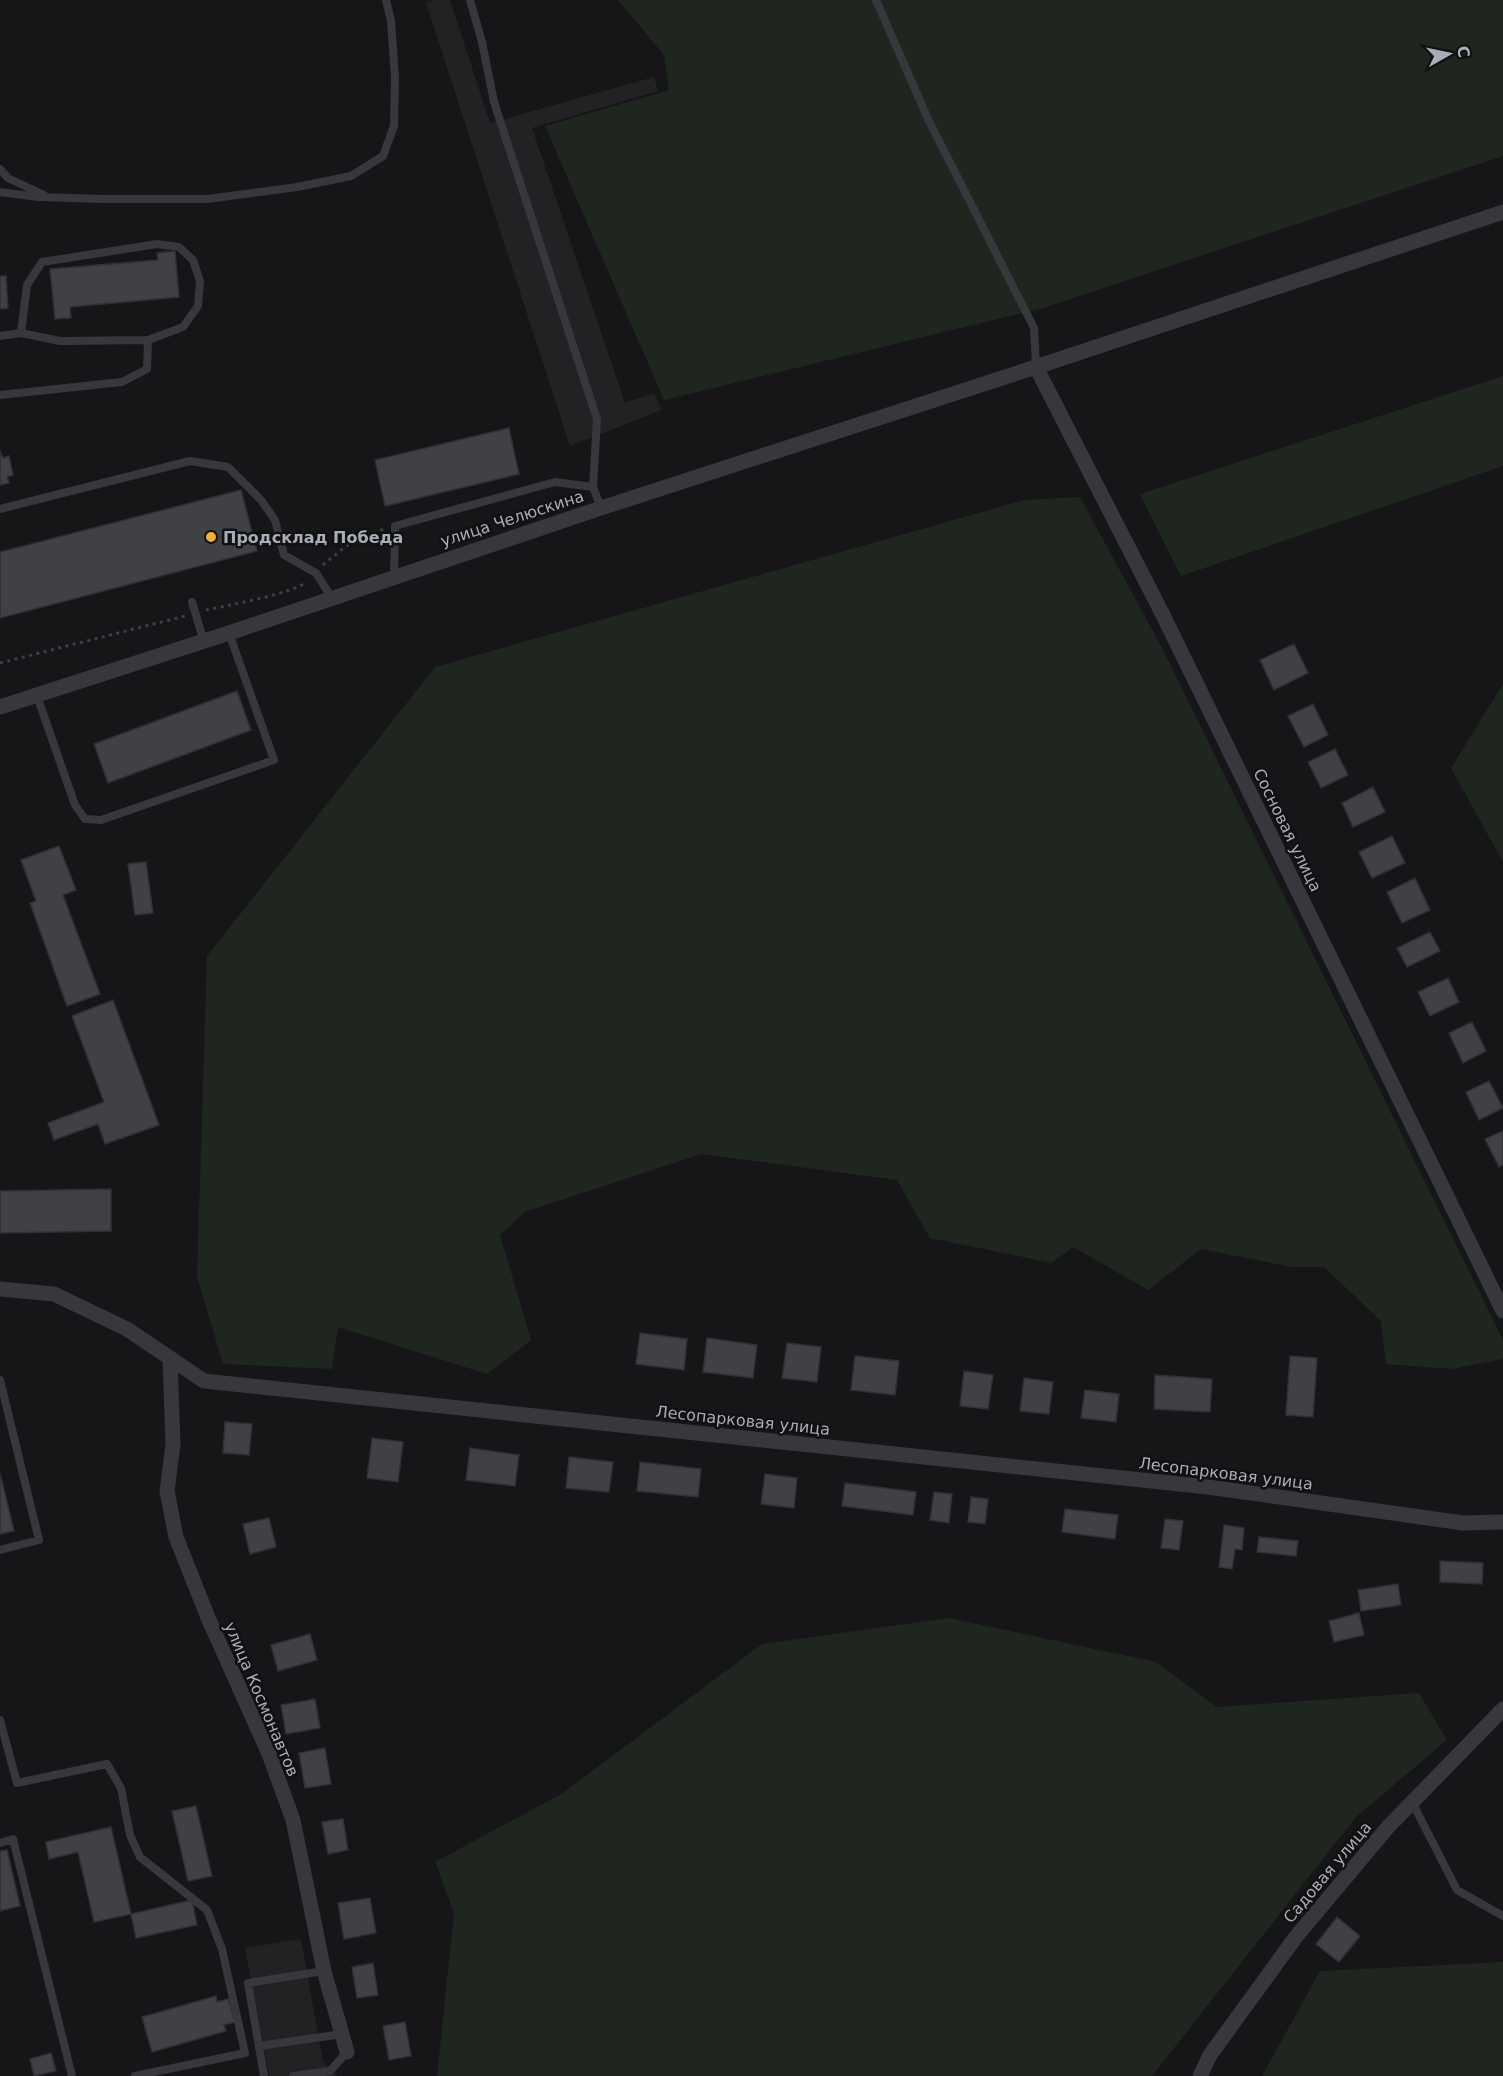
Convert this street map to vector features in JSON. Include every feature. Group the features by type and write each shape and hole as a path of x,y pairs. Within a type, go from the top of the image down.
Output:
{"street":[{"name":"улица Челюскина","path":"0,707 204,642 601,508 1503,212"},
{"name":"Сосновая улица","path":"1036,367 1163,615 1503,1311"},
{"name":"Лесопарковая улица","path":"0,1289 54,1294 128,1329 204,1381 1208,1487 1463,1523 1503,1522"},
{"name":"улица Космонавтов","path":"170,1358 174,1445 167,1491 176,1537 208,1620 269,1754 293,1820 324,1971 347,2052"},
{"name":"Садовая улица","path":"1200,2076 1210,2055 1295,1938 1388,1827 1503,1709"}],"lane":[{"path":"0,192 104,199 207,199 297,187 351,176 382,156 394,126 395,77 391,21 386,0"},
{"path":"470,0 482,42 494,102 597,419 593,488 601,508"},
{"path":"876,0 928,119 1034,328 1036,367"},
{"path":"0,169 8,178 48,197"},
{"path":"0,336 21,333 60,341 148,339 183,327 198,306 200,281 193,260 179,247 158,244 42,262 27,285 21,333"},
{"path":"0,395 122,382 147,369 148,339"},
{"path":"0,509 190,461 228,467 261,500 275,520 284,555 316,573 332,598"},
{"path":"394,577 395,526 555,482 593,488"},
{"path":"192,602 204,642"},
{"path":"37,696 75,805 85,819 101,820 274,760 229,633"},
{"path":"0,1380 39,1540 0,1550"},
{"path":"0,1720 17,1783 107,1764 121,1788 130,1835 140,1857 207,1910 222,1949 245,2053 135,2076"},
{"path":"1412,1802 1457,1890 1503,1916"},
{"path":"0,1842 13,1839 72,2076"},
{"path":"264,2076 248,1983 324,1971"},
{"path":"259,2046 342,2034"},
{"path":"293,2076 330,2071 347,2052"}],"shaded area":[{"path":"434,0 450,0 490,123 654,77 658,91 532,128 625,403 654,393 662,410 570,446 426,3"},
{"path":"618,0 1503,0 1503,156 1043,308 664,400 545,126 669,90 664,55"},
{"path":"1503,376 1503,466 1181,576 1140,494"},
{"path":"1080,497 1162,648 1503,1340 1503,1359 1452,1369 1386,1364 1381,1321 1324,1267 1292,1267 1201,1249 1148,1290 1073,1247 1052,1263 930,1238 897,1180 701,1154 525,1212 500,1235 531,1340 487,1374 338,1327 332,1369 223,1364 197,1277 207,956 435,667 1024,500"},
{"path":"1503,684 1503,862 1451,768"},
{"path":"949,1618 1156,1662 1217,1707 1419,1693 1447,1740 1356,1817 1152,2076 437,2076 454,1913 435,1862 563,1793 762,1644"},
{"path":"301,1939 323,2062 338,2076 269,2076 245,1948"},
{"path":"1503,1962 1503,2076 1262,2076 1320,1971"}],"building":[{"path":"175,251 179,297 70,307 71,318 55,319 50,269 158,260 157,253"},
{"path":"0,276 6,276 8,308 0,309"},
{"path":"509,428 519,474 385,506 375,460"},
{"path":"0,450 3,458 9,456 13,475 7,477 9,483 0,485"},
{"path":"241,490 257,551 0,618 0,552"},
{"path":"1294,644 1308,673 1274,690 1260,660"},
{"path":"237,691 251,730 108,783 94,744"},
{"path":"1313,704 1328,735 1304,747 1288,716"},
{"path":"1335,749 1348,775 1321,788 1308,762"},
{"path":"1373,787 1385,812 1353,827 1342,803"},
{"path":"1392,836 1405,863 1372,878 1359,852"},
{"path":"59,846 76,890 63,895 100,994 67,1006 30,903 36,901 21,860"},
{"path":"146,862 153,913 135,915 128,864"},
{"path":"1415,878 1430,910 1402,923 1387,892"},
{"path":"1430,932 1440,951 1407,967 1397,948"},
{"path":"1448,978 1459,1002 1430,1016 1418,992"},
{"path":"113,1000 159,1125 105,1144 98,1124 54,1140 48,1123 104,1102 72,1016"},
{"path":"1472,1022 1486,1051 1463,1063 1449,1033"},
{"path":"1489,1081 1503,1108 1479,1120 1466,1092"},
{"path":"1503,1131 1503,1165 1499,1167 1485,1139"},
{"path":"111,1189 111,1231 0,1233 0,1191"},
{"path":"640,1333 687,1339 684,1370 636,1364"},
{"path":"707,1338 757,1345 753,1378 703,1372"},
{"path":"787,1343 821,1347 817,1382 782,1378"},
{"path":"855,1356 899,1361 895,1395 851,1390"},
{"path":"1290,1356 1317,1358 1313,1417 1286,1415"},
{"path":"964,1371 993,1375 988,1409 960,1406"},
{"path":"1155,1375 1212,1379 1210,1412 1154,1409"},
{"path":"1024,1378 1053,1382 1049,1414 1020,1411"},
{"path":"1085,1390 1119,1394 1116,1422 1081,1418"},
{"path":"225,1422 252,1424 249,1455 223,1453"},
{"path":"372,1438 403,1442 398,1482 367,1478"},
{"path":"470,1448 519,1455 515,1486 466,1480"},
{"path":"569,1457 613,1462 609,1492 566,1488"},
{"path":"640,1462 701,1469 698,1497 637,1491"},
{"path":"0,1473 14,1531 0,1534"},
{"path":"765,1474 797,1478 794,1508 761,1504"},
{"path":"845,1483 916,1492 913,1515 842,1506"},
{"path":"934,1492 952,1494 949,1523 930,1520"},
{"path":"971,1497 988,1499 985,1524 968,1522"},
{"path":"1065,1509 1118,1515 1115,1539 1062,1532"},
{"path":"269,1518 276,1547 250,1554 243,1524"},
{"path":"1165,1519 1183,1521 1179,1550 1161,1548"},
{"path":"1224,1525 1244,1528 1242,1550 1235,1549 1232,1569 1219,1567"},
{"path":"1259,1537 1298,1541 1296,1556 1257,1552"},
{"path":"1440,1561 1483,1563 1482,1584 1440,1582"},
{"path":"1398,1584 1401,1605 1361,1611 1358,1590"},
{"path":"1359,1613 1364,1635 1334,1642 1329,1621"},
{"path":"310,1634 317,1660 278,1671 271,1645"},
{"path":"315,1699 320,1728 286,1734 281,1705"},
{"path":"325,1748 331,1784 305,1788 299,1753"},
{"path":"196,1806 212,1876 188,1881 172,1811"},
{"path":"343,1819 348,1850 328,1854 322,1822"},
{"path":"111,1827 131,1914 94,1922 78,1852 49,1859 46,1842"},
{"path":"7,1850 20,1906 0,1911 0,1851"},
{"path":"370,1898 376,1933 344,1939 338,1903"},
{"path":"192,1900 197,1925 136,1938 131,1914"},
{"path":"1337,1917 1360,1936 1339,1962 1316,1944"},
{"path":"373,1963 378,1995 357,1998 352,1967"},
{"path":"216,1996 217,2002 228,1999 235,2022 224,2025 226,2031 152,2052 142,2017"},
{"path":"405,2022 411,2056 389,2060 383,2026"},
{"path":"51,2053 56,2071 34,2076 30,2059"}],"place":[{"name":"Продсклад Победа","path":"211,537"}]}
